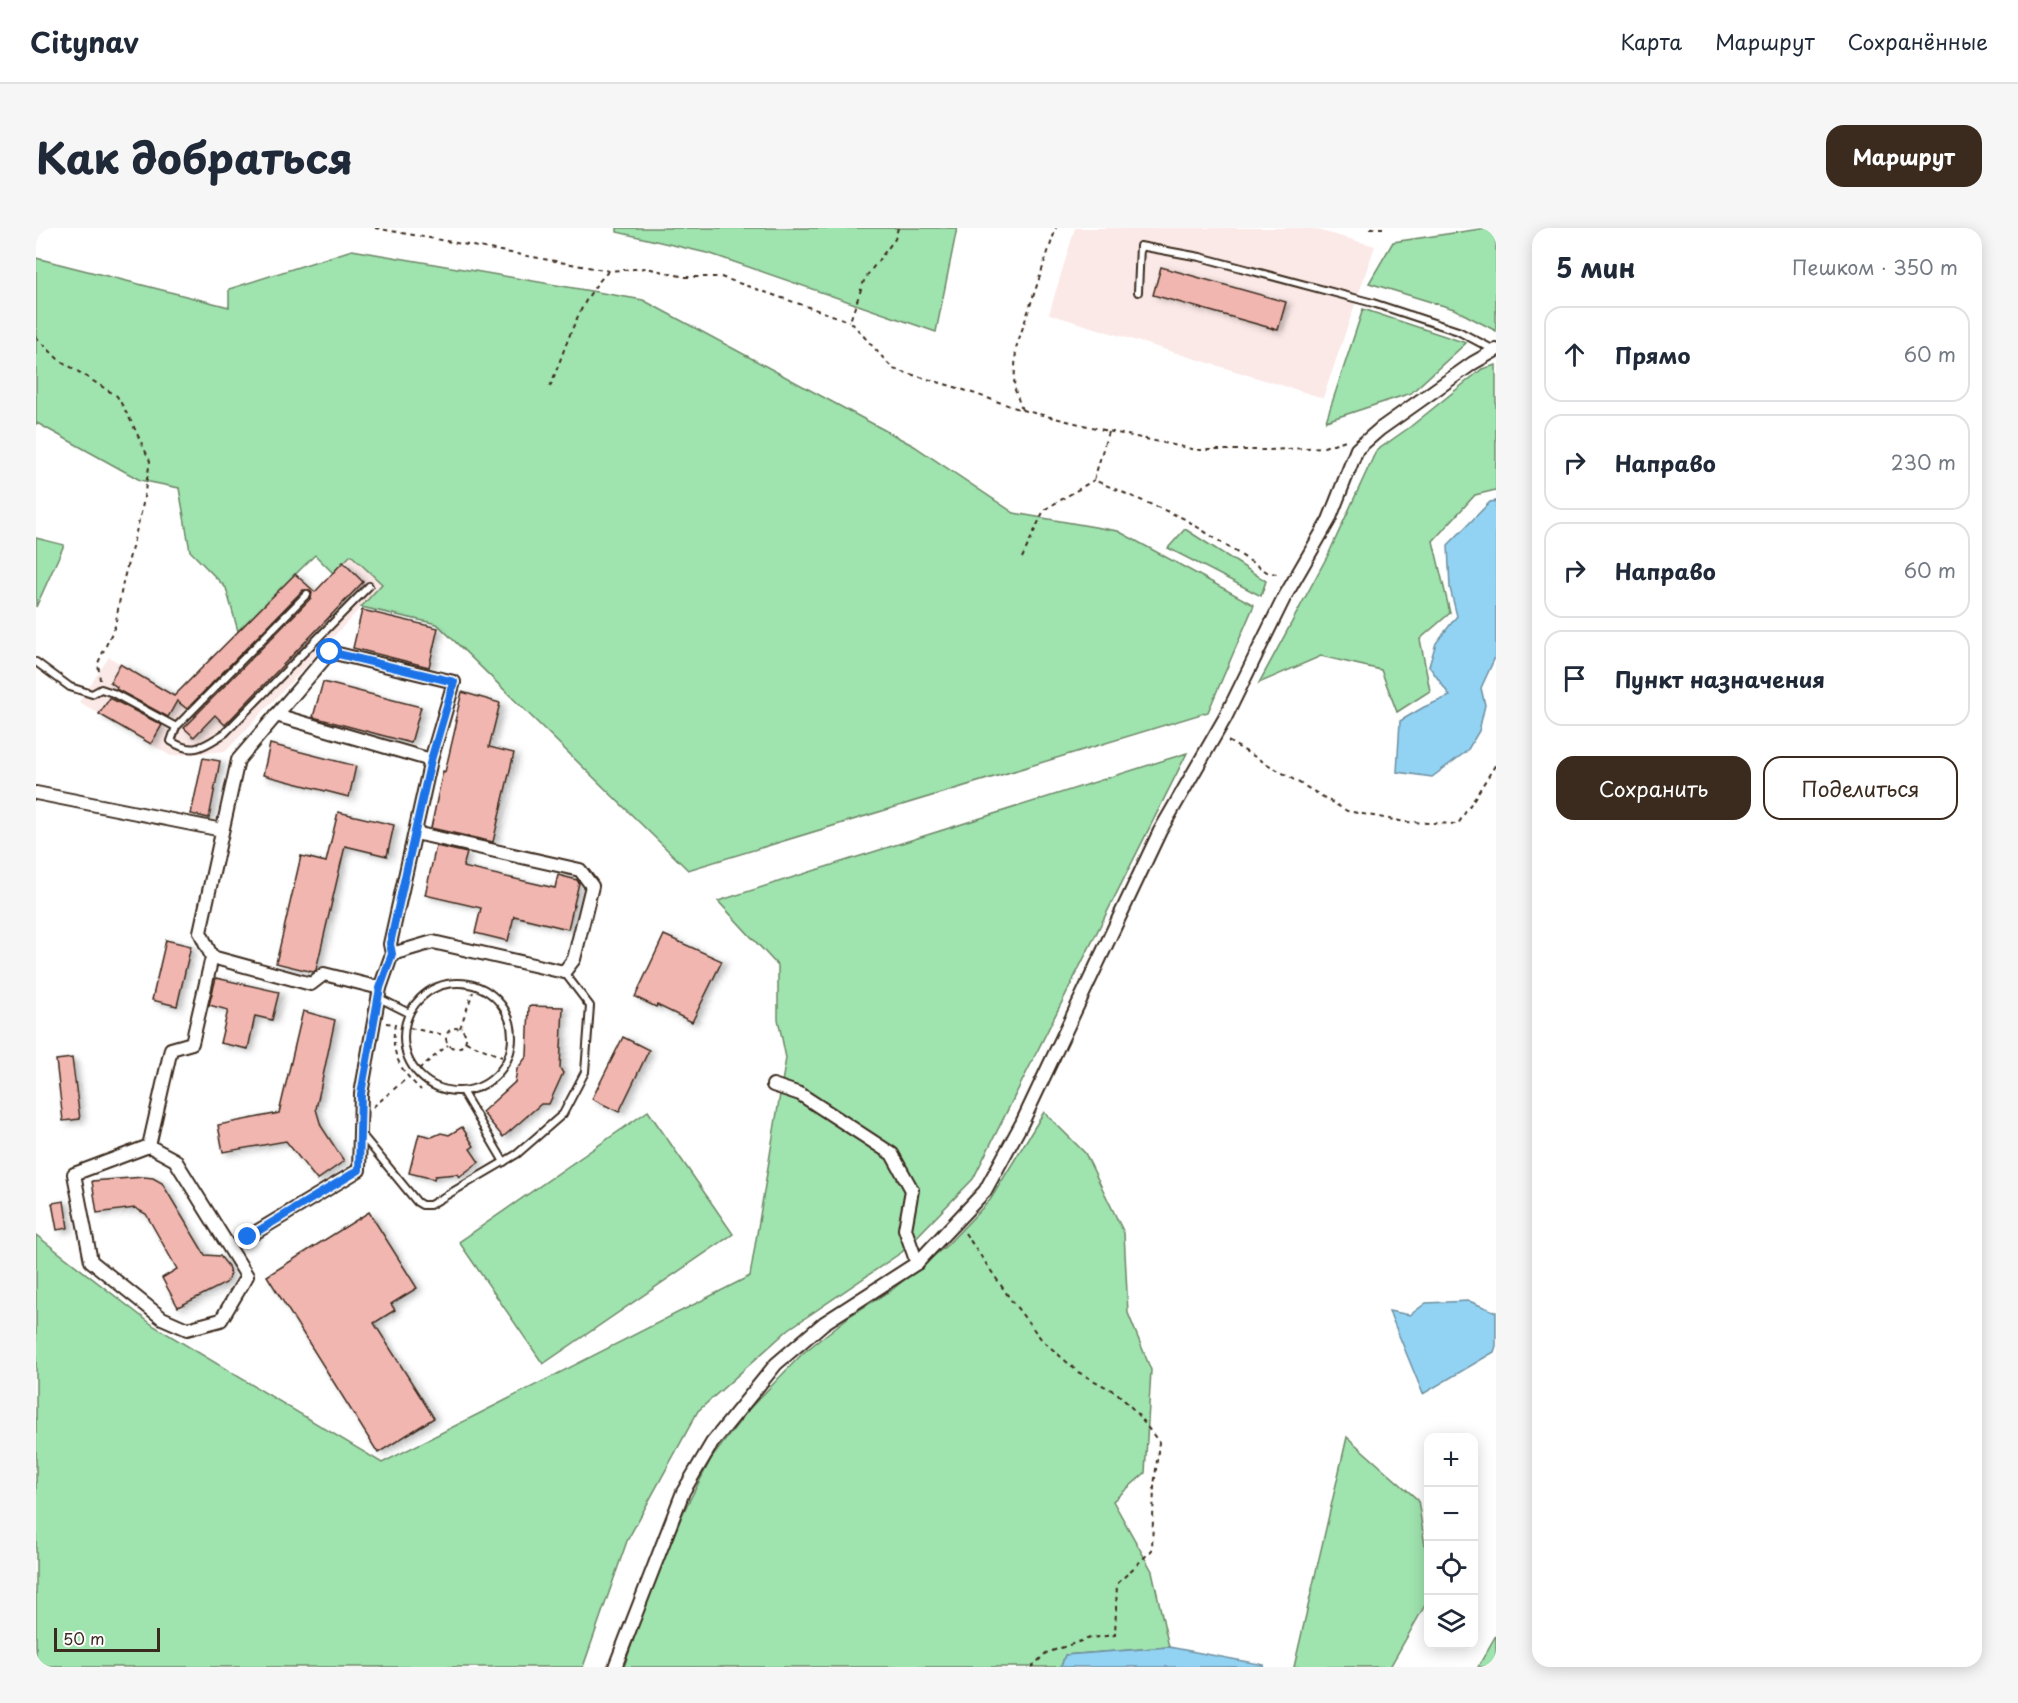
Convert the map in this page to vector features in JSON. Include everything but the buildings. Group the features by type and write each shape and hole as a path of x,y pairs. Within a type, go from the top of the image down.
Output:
{"street":[{"path":"615,1667 683,1492 711,1443 776,1364 824,1323 917,1263 985,1191 1023,1123 1160,831 1213,739 1296,578 1329,520 1357,449 1380,429 1495,350"},
{"path":"149,1146 171,1049 192,1043 212,957 200,932 238,760 330,652 454,682 431,760 390,944 392,954 379,993 361,1094 359,1170 248,1237"},
{"path":"276,715 431,760"},
{"path":"36,793 222,830"},
{"path":"392,954 433,942 564,972 574,959 592,886 580,870 415,833"},
{"path":"212,957 310,984 324,974 379,993"},
{"path":"773,1085 800,1094 892,1155 912,1190 905,1229 917,1263"},
{"path":"149,1146 175,1160 247,1276 221,1320 187,1329 162,1318 91,1261 74,1174 149,1146"}],"lane":[{"path":"1138,292 1140,246 1200,257 1373,303 1458,332 1495,350"},
{"path":"307,594 176,727 171,741 183,748 201,748 225,733 369,586"},
{"path":"36,662 70,687 92,694 101,689 113,693 176,727"},
{"path":"360,1132 417,1202 422,1205 430,1205 517,1155 563,1114 585,1071 590,1006 564,972"},
{"path":"451,983 469,984 485,990 499,1002 508,1017 512,1034 510,1052 503,1068 490,1081 474,1089 462,1091 441,1089 427,1082 416,1072 407,1058 403,1043 404,1027 409,1013 419,998 434,988 451,983"},
{"path":"379,993 409,1013"},
{"path":"462,1091 504,1162"}],"path":[{"path":"375,228 609,271 647,268 685,277 721,277 850,321 893,369 1022,410 1197,450 1324,447 1358,436"},
{"path":"850,321 865,278 895,239 898,228"},
{"path":"1022,410 1014,387 1016,348 1056,228"},
{"path":"1370,228 1383,228"},
{"path":"550,387 580,313 598,281 609,271"},
{"path":"36,338 58,359 117,396 150,461 142,509 123,582 115,626 98,663 101,689"},
{"path":"1022,558 1044,510 1094,480 1108,431"},
{"path":"1094,480 1185,519 1267,572 1296,578"},
{"path":"1213,739 1230,742 1347,811 1405,822 1458,824 1496,764"},
{"path":"459,1028 473,992"},
{"path":"374,1020 394,1024 393,1039 396,1057 407,1077 421,1090"},
{"path":"410,1028 446,1035"},
{"path":"448,1045 446,1035 450,1030 459,1028"},
{"path":"448,1045 457,1049 464,1046 465,1033 459,1028"},
{"path":"466,1042 502,1057"},
{"path":"419,1069 448,1045"},
{"path":"360,1118 407,1077"},
{"path":"958,1221 1011,1300 1042,1340 1078,1372 1117,1393 1134,1410 1159,1442 1154,1487 1152,1550 1117,1584 1115,1635 1090,1638 1046,1653 1032,1667"}],"shaded area":[{"path":"1075,228 1310,228 1375,246 1323,398 1049,314"},
{"path":"351,554 383,584 226,751 171,756 79,702 109,657 174,696 295,574 316,591"}],"green space":[{"path":"617,228 957,228 936,332 711,254 617,232"},
{"path":"1496,228 1496,331 1454,309 1369,283 1393,242"},
{"path":"352,250 643,300 914,446 1014,513 1118,531 1254,605 1208,712 688,870 437,624 361,607 382,584 351,555 333,573 315,555 238,631 226,588 190,551 179,488 140,480 36,424 36,258 229,307 229,289"},
{"path":"1363,309 1466,343 1411,393 1326,421"},
{"path":"1496,365 1496,490 1475,495 1433,541 1450,613 1420,639 1430,691 1397,712 1381,670 1321,656 1259,683 1329,553 1376,451 1410,427 1482,369"},
{"path":"1185,529 1266,581 1261,596 1168,548"},
{"path":"36,538 64,545 36,607"},
{"path":"1187,753 973,1179 902,1252 789,1329 698,1411 627,1541 583,1667 36,1667 36,1235 154,1326 382,1463 750,1276 786,1058 778,1019 778,966 718,901"},
{"path":"648,1111 733,1234 543,1364 459,1242"},
{"path":"1044,1112 1085,1153 1124,1233 1128,1313 1151,1370 1145,1473 1113,1501 1152,1571 1169,1647 1065,1655 1061,1667 624,1667 644,1608 683,1513 711,1459 749,1409 803,1353 851,1315 893,1289 946,1246 990,1200"},
{"path":"1347,1437 1418,1500 1424,1540 1424,1607 1390,1667 1294,1667"},
{"path":"1496,1635 1496,1667 1478,1667"}],"water":[{"path":"1496,501 1496,655 1481,688 1485,705 1479,731 1467,751 1432,777 1397,772 1400,721 1450,696 1429,666 1436,643 1457,616 1450,588 1448,545 1490,502"},
{"path":"1469,1301 1496,1312 1494,1352 1423,1394 1389,1311 1410,1315 1426,1303"},
{"path":"1169,1647 1264,1665 1263,1667 1061,1667 1065,1655"}],"route":[{"path":"248,1237 359,1170 361,1094 380,988 392,954 390,944 431,760 454,682 330,652"}]}
